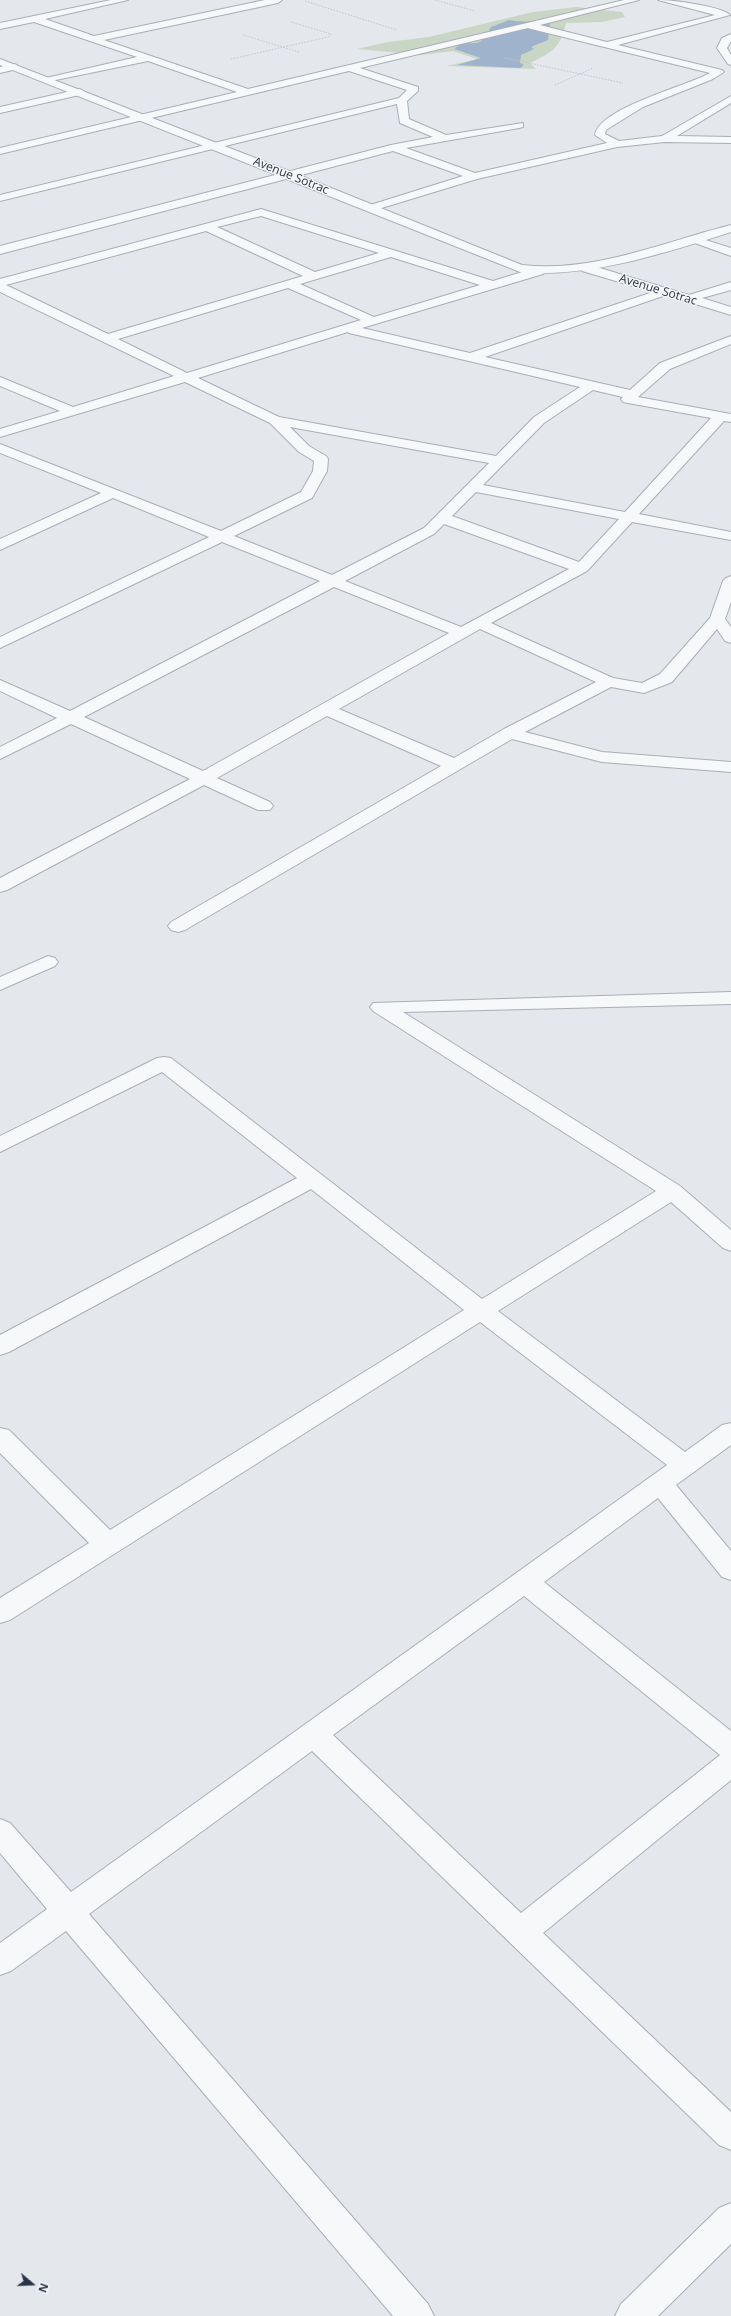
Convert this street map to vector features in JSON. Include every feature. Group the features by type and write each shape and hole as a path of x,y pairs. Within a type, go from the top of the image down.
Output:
{"street":[{"path":"0,26 120,0"},
{"path":"93,39 278,0"},
{"path":"0,152 635,0"},
{"path":"662,0 728,15"},
{"path":"226,2 245,8"},
{"path":"606,45 728,15"},
{"path":"35,19 247,92"},
{"path":"526,25 606,45 718,76"},
{"path":"731,37 725,40 722,48 731,62"},
{"path":"49,80 148,58"},
{"name":"Avenue Sotrac","path":"0,62 213,144 507,264 540,271 586,268 696,240 731,228"},
{"path":"617,144 600,135 601,129 636,107 718,76 731,66"},
{"path":"0,70 14,67"},
{"path":"0,198 213,144 402,100 414,89 349,68"},
{"path":"0,110 80,92"},
{"path":"665,139 731,99"},
{"path":"402,100 404,121 445,138"},
{"path":"0,250 395,147 519,125"},
{"path":"371,208 474,176 617,144 665,139 731,140"},
{"path":"395,147 474,176"},
{"path":"0,283 261,212 493,285"},
{"path":"207,227 313,276"},
{"path":"0,236 65,266"},
{"path":"696,240 731,252"},
{"path":"106,339 391,253"},
{"name":"Avenue Sotrac","path":"586,268 731,312"},
{"path":"0,432 540,271"},
{"path":"290,284 373,321"},
{"path":"687,299 731,286"},
{"path":"0,287 275,420 497,460"},
{"path":"470,358 664,292"},
{"path":"347,328 632,395"},
{"path":"726,417 628,399 665,366 731,340"},
{"path":"0,381 72,411"},
{"path":"0,754 429,531 497,460 539,420 590,386"},
{"path":"0,886 204,778 479,623 582,568 726,417"},
{"path":"0,643 307,495 320,471 321,459 304,449 275,420"},
{"path":"0,448 463,633"},
{"path":"472,487 629,518 731,536"},
{"path":"0,545 112,493"},
{"path":"442,518 582,568"},
{"path":"479,623 609,682 644,688 657,684 666,678 717,619 731,581"},
{"path":"717,619 731,638"},
{"path":"178,926 510,733 609,682"},
{"path":"0,686 264,806"},
{"path":"326,709 454,765"},
{"path":"510,733 602,757 731,767"},
{"path":"0,984 48,962"},
{"path":"731,998 380,1007 672,1191 731,1243"},
{"path":"0,1145 164,1063 481,1311 685,1465"},
{"path":"0,1346 312,1179"},
{"path":"0,1612 672,1191"},
{"path":"0,1961 67,1911 731,1432"},
{"path":"0,1437 108,1545"},
{"path":"660,1483 731,1570"},
{"path":"524,1581 731,1748"},
{"path":"313,1734 731,2134"},
{"path":"520,1932 731,1763"},
{"path":"0,1832 416,2316"},
{"path":"633,2316 731,2220"}],"path":[{"path":"302,0 445,45"},
{"path":"180,69 285,48 328,37 331,34 245,8"},
{"path":"191,18 349,68"},
{"path":"505,58 671,93"}],"green space":[{"path":"576,7 622,12 625,17 602,22 566,23 558,44 550,52 530,63 536,69 447,66 477,59 453,51 422,55 357,49 388,42 429,37 533,12"}],"water":[{"path":"509,20 550,22 548,40 531,47 534,49 521,55 520,63 524,65 520,68 457,65 481,58 454,49 460,45 478,43 482,40 491,27"}]}
